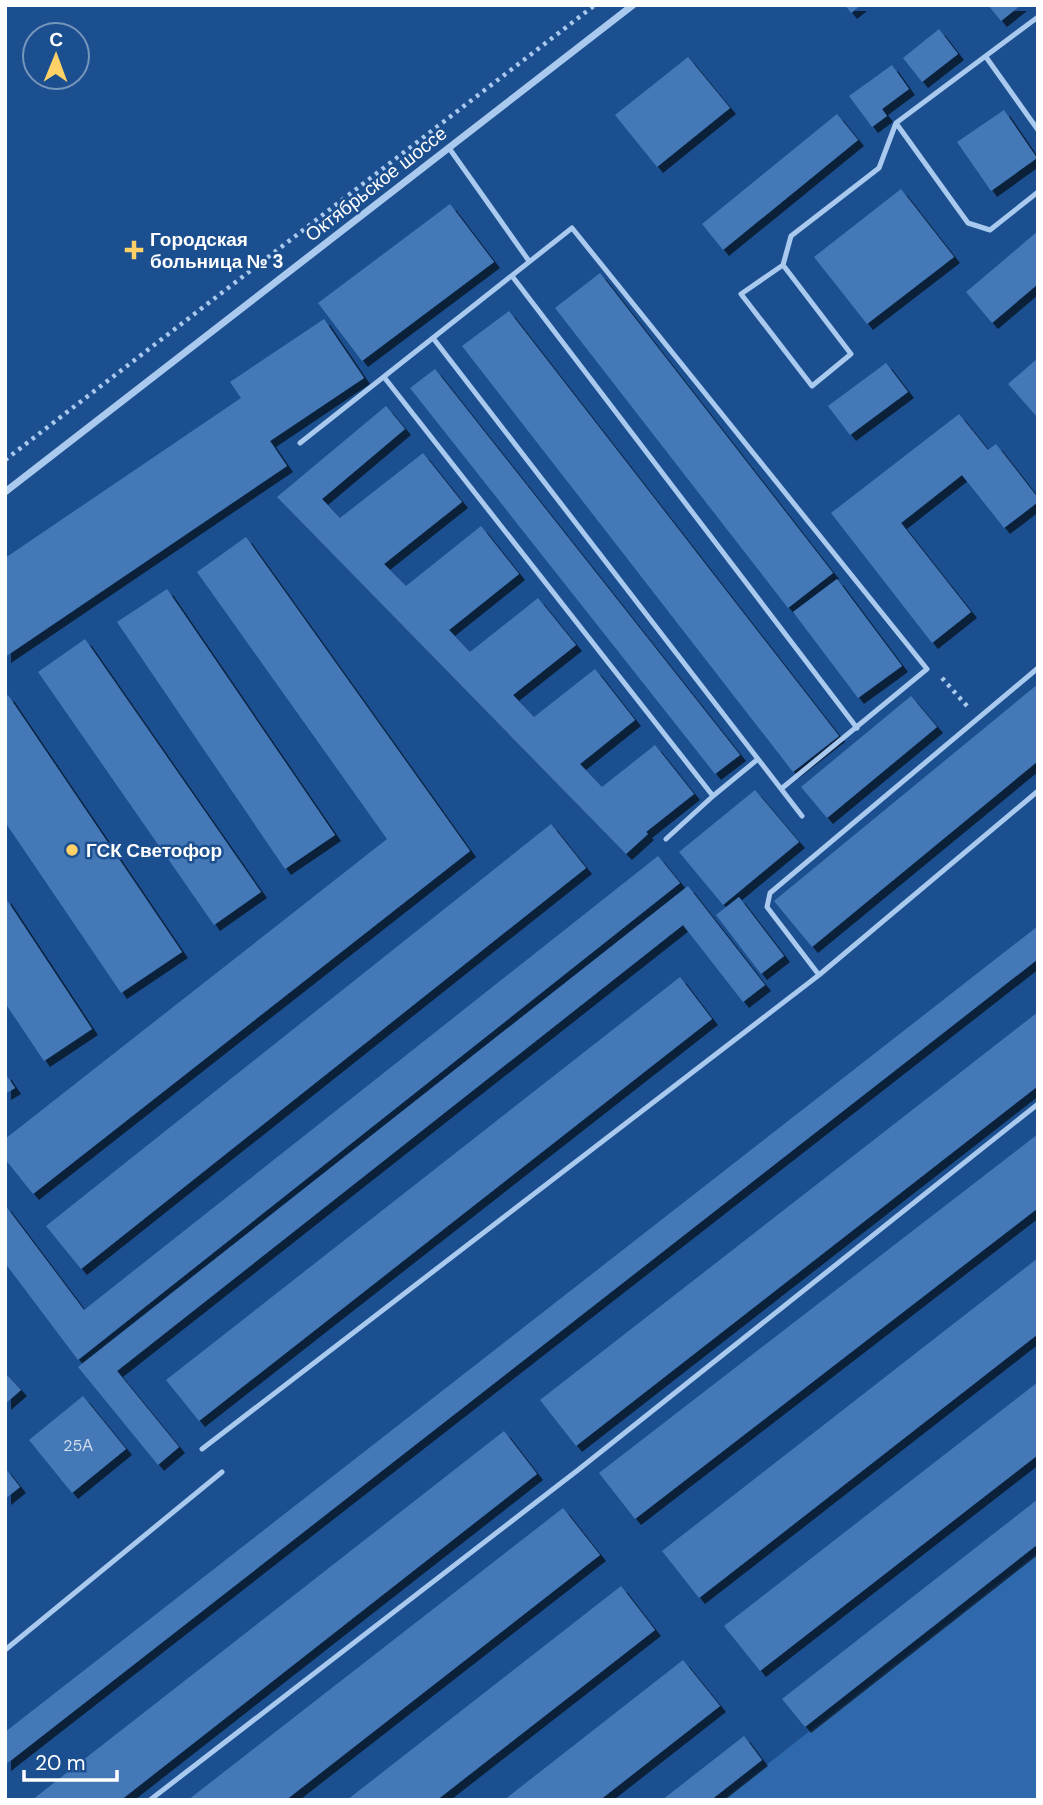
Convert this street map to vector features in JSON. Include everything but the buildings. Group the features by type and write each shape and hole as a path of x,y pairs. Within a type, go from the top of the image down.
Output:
{"street":[{"name":"Октябрьское шоссе","path":"5,492 633,5"}],"lane":[{"path":"783,265 851,354 812,386 741,294 783,265 791,236 879,168 896,123 1038,17"},
{"path":"986,57 1038,130"},
{"path":"896,123 968,223 990,230 1038,192"},
{"path":"449,148 529,261"},
{"path":"300,443 572,228 927,669 781,789"},
{"path":"512,276 857,728"},
{"path":"433,338 802,816"},
{"path":"384,377 713,796"},
{"path":"819,975 767,907 770,892 1038,668"},
{"path":"666,839 758,759"},
{"path":"202,1449 819,975 1038,791"},
{"path":"150,1800 579,1470 1038,1104"},
{"path":"5,1650 222,1472"}],"path":[{"path":"5,460 595,5"},
{"path":"927,669 937,672 978,718"}],"shaded area":[{"path":"1038,1552 1038,1800 722,1800"}],"place":[{"name":"Городская больница № 3","path":"134,250"},
{"name":"ГСК Светофор","path":"72,850"}]}
